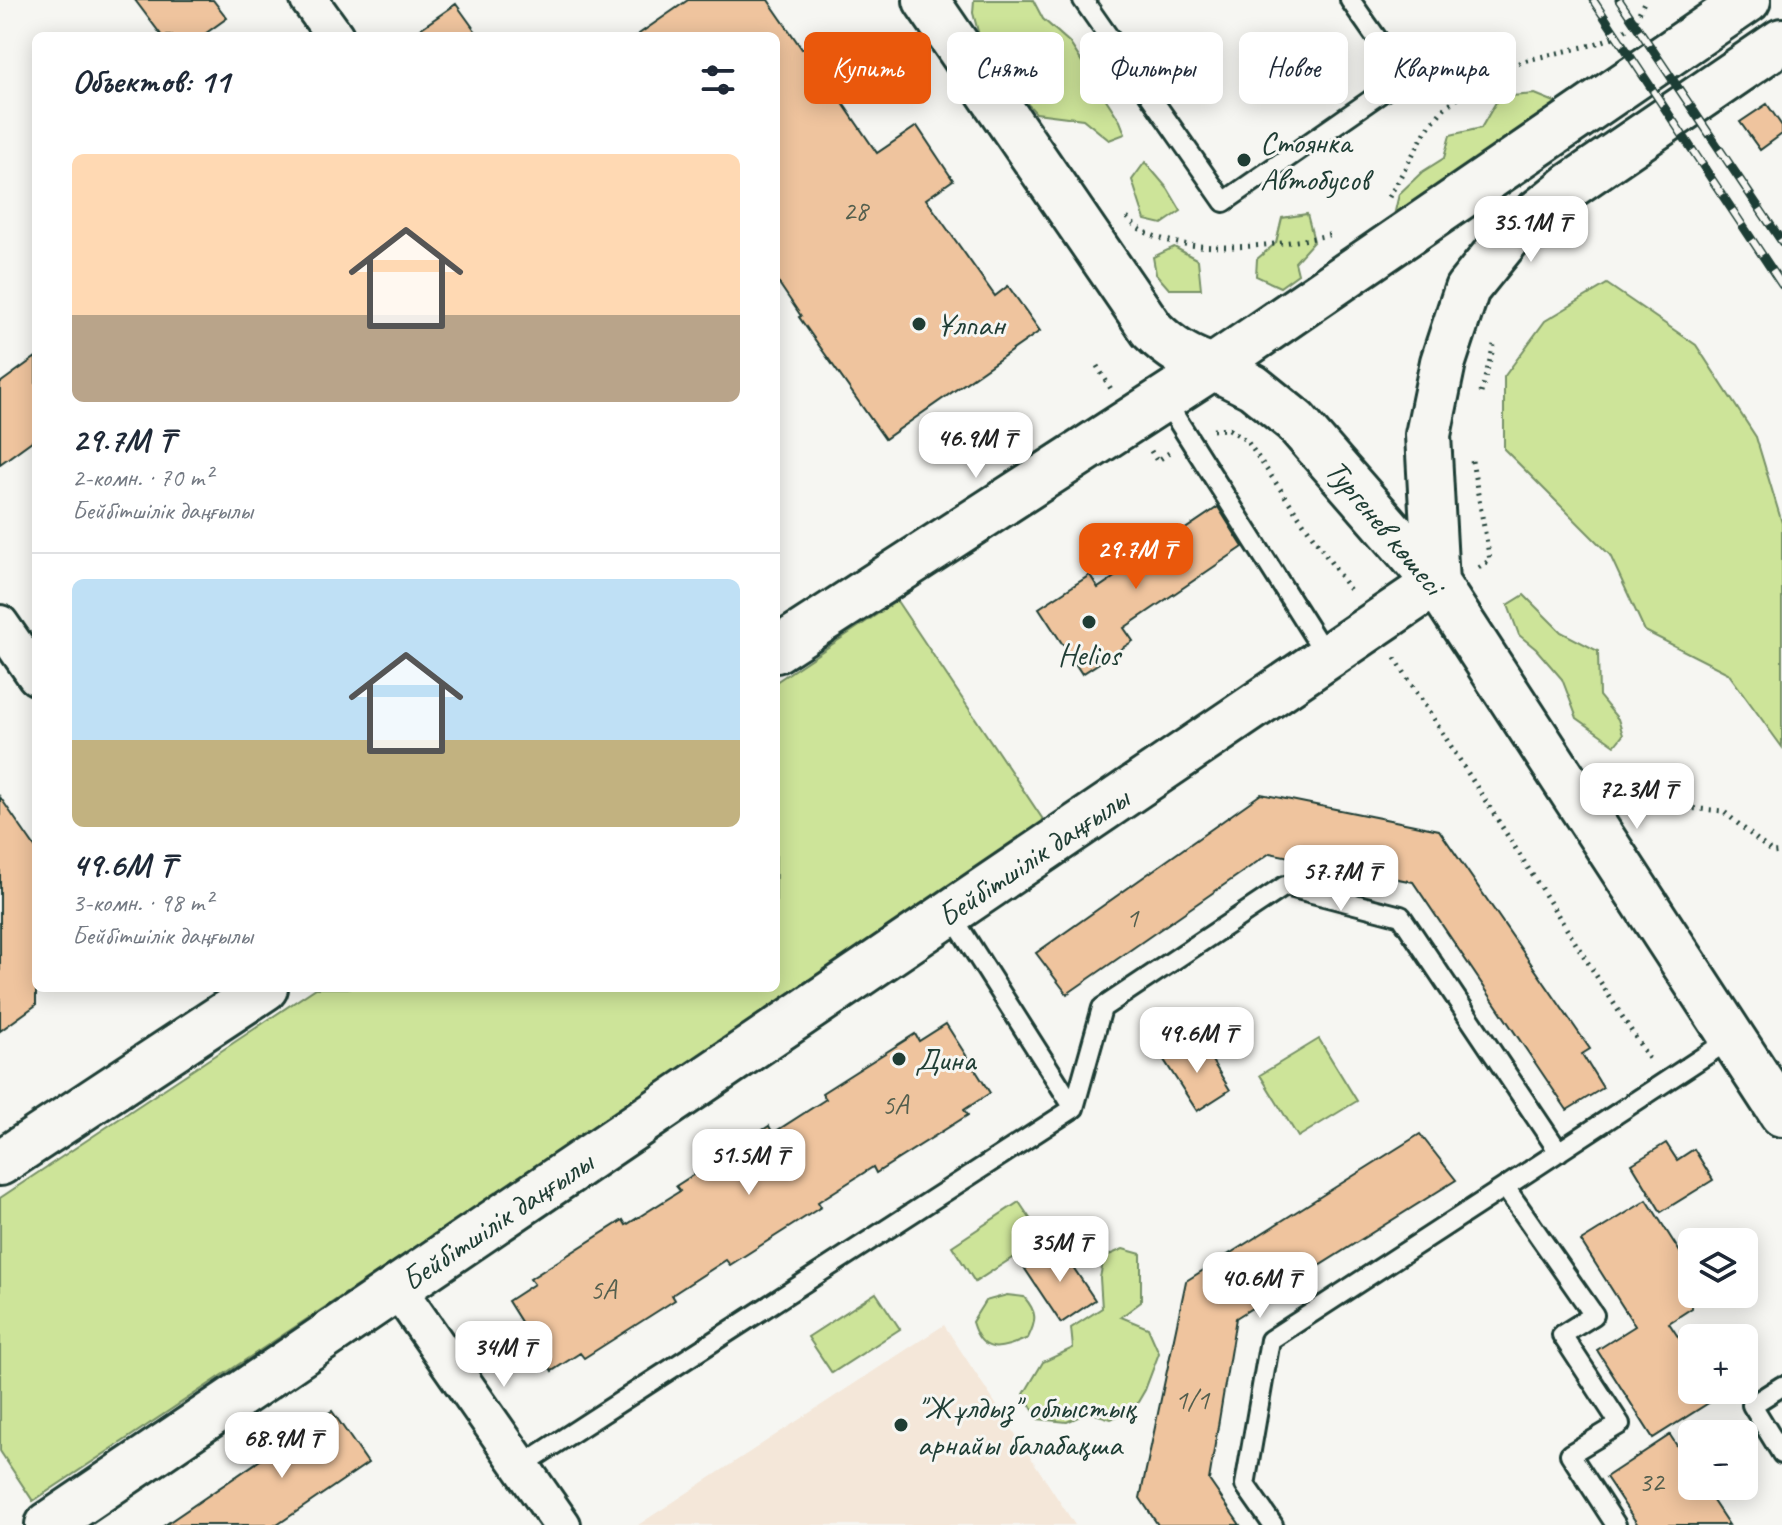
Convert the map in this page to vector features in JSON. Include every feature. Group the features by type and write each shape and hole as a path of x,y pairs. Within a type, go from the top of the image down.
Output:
{"main road":[{"name":"Тургенев көшесі","path":"926,0 1152,330 1188,359 1213,367 1253,387 1295,421 1440,589 1782,1114"},
{"path":"780,647 1213,367 1748,0"},
{"path":"1440,589 1428,435 1443,362 1467,289 1513,232 1570,186 1782,41"},
{"name":"Бейбітшілік даңғылы","path":"48,1525 1327,657 1440,589"},
{"path":"0,1163 255,992"}],"street":[{"path":"309,0 332,32"},
{"path":"0,624 32,670"},
{"path":"397,1288 562,1525"}],"lane":[{"path":"1083,0 1224,202 1404,77 1350,0"},
{"path":"1147,410 1190,441 1327,657"},
{"path":"521,1466 1074,1108 1102,1008 1285,886 1401,916 1559,1152"},
{"path":"950,913 1074,1108"},
{"path":"1273,1525 1245,1485 1270,1340 1732,1038"},
{"path":"1505,1187 1594,1315 1562,1335 1620,1424 1570,1454 1616,1525"},
{"path":"1782,1386 1752,1405 1782,1454"}],"path":[{"path":"1476,408 1497,333"},
{"path":"1097,366 1147,410 1157,461 1208,431 1229,429 1247,441 1374,626 1664,1083"},
{"path":"1440,589 1490,560 1471,453"},
{"path":"1591,824 1654,805 1723,811 1773,853 1782,852"}],"shaded area":[{"name":"\"Жұлдыз\" облыстық арнайы балабақша","path":"944,1325 1075,1525 638,1525"}],"green space":[{"path":"974,0 1033,0 1043,19 1058,32 978,32 973,13"},
{"path":"1064,38 1080,59 1080,104 1109,104 1125,134 1109,140 1083,119 1036,113 1028,104 1064,104"},
{"path":"1535,94 1567,107 1393,220 1399,194 1422,172 1444,158 1450,135 1481,128 1495,104 1516,104 1516,96"},
{"path":"1145,162 1168,189 1181,211 1162,224 1145,220 1132,180"},
{"path":"1307,214 1314,241 1295,262 1298,274 1280,287 1256,276 1257,259 1276,243 1282,218"},
{"path":"1174,247 1198,260 1201,289 1169,289 1156,274 1153,257"},
{"path":"1607,284 1696,345 1756,437 1782,523 1782,747 1728,673 1645,631 1610,555 1504,449 1504,377 1545,321"},
{"path":"1524,595 1561,632 1598,651 1599,696 1618,719 1623,735 1615,745 1577,718 1562,679 1519,635 1508,605"},
{"path":"897,601 1048,827 33,1501 0,1451 0,1198 310,992 780,992 780,679"},
{"path":"1319,1039 1357,1101 1298,1137 1260,1075"},
{"path":"1019,1202 1043,1238 975,1282 952,1246"},
{"path":"1123,1249 1141,1254 1141,1302 1121,1317 1148,1328 1159,1353 1145,1390 1134,1409 1111,1419 1089,1412 1067,1422 1038,1419 1024,1394 1043,1362 1073,1348 1071,1328 1102,1308 1100,1278 1104,1257"},
{"path":"876,1293 900,1329 832,1373 808,1337"},
{"path":"1007,1295 1024,1297 1028,1302 1034,1316 1031,1332 1028,1338 1009,1345 987,1345 981,1341 972,1322 985,1301"}],"building":[{"path":"135,0 213,0 227,18 208,32 159,32"},
{"path":"688,0 768,0 804,48 804,104 843,104 877,153 917,126 953,180 926,199 995,296 1008,286 1040,331 885,439 780,285 780,32 642,32"},
{"path":"456,4 476,32 416,32"},
{"path":"1767,104 1782,126 1782,134 1760,150 1740,122"},
{"path":"32,360 32,441 0,464 0,383"},
{"path":"1218,507 1243,547 1124,628 1133,641 1082,674 1039,608 1090,575 1098,588"},
{"path":"1261,794 1439,830 1590,1049 1582,1054 1603,1088 1567,1110 1413,882 1270,853 1067,994 1036,953"},
{"path":"0,797 32,843 32,992 36,992 36,1005 0,1031"},
{"path":"946,1024 990,1093 964,1110 968,1115 876,1173 873,1167 818,1202 821,1207 730,1265 726,1260 672,1295 675,1300 584,1358 580,1353 552,1371 508,1301 534,1284 530,1279 623,1220 626,1225 680,1191 676,1186 769,1126 773,1133 826,1099 822,1093 915,1034 919,1041"},
{"path":"1198,1038 1230,1090 1197,1111 1164,1060"},
{"path":"1420,1134 1456,1180 1236,1318 1209,1480 1240,1525 1158,1525 1140,1498 1186,1281"},
{"path":"1666,1143 1677,1160 1694,1149 1713,1180 1661,1212 1632,1164"},
{"path":"1647,1200 1678,1249 1678,1308 1692,1308 1669,1323 1678,1337 1678,1404 1707,1404 1653,1438 1597,1350 1635,1326 1581,1241"},
{"path":"1059,1246 1095,1300 1061,1323 1025,1269"},
{"path":"332,1411 368,1463 277,1525 165,1525"},
{"path":"1670,1435 1678,1447 1678,1500 1712,1500 1729,1525 1638,1525 1606,1477"}],"railway":[{"path":"1593,0 1782,285"},
{"path":"1619,0 1782,242"}],"place":[{"name":"Стоянка Автобусов","path":"1244,160"},
{"name":"Ұлпан","path":"919,324"},
{"name":"Helios","path":"1089,622"},
{"name":"Дина","path":"899,1059"},
{"name":"\"Жұлдыз\" облыстық арнайы балабақша","path":"901,1425"}]}
